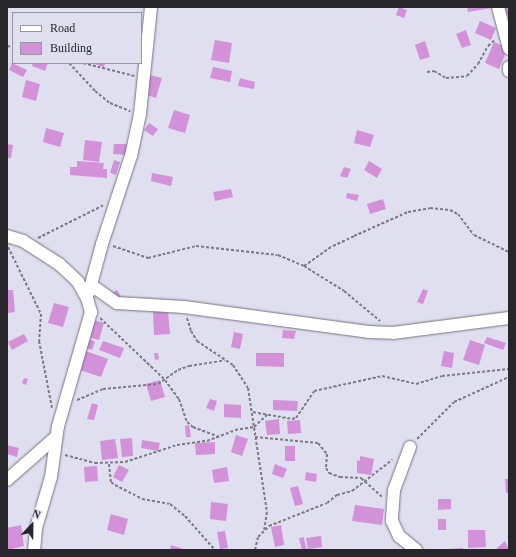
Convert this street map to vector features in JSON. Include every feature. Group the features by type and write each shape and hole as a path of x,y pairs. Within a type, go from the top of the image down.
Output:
{"street":[{"path":"498,7 506,29 508,47"},
{"path":"87,298 92,285 102,244 119,197 131,156 140,114 150,8"},
{"path":"7,236 23,241 60,264 78,282 87,298 91,312 57,431 51,477 36,528 34,550"},
{"path":"92,285 117,303 184,307 300,324 393,333 509,318"},
{"path":"7,480 57,431"},
{"path":"410,447 394,490 392,521 399,536 416,550"}],"path":[{"path":"427,72 434,71 446,78 464,77 474,68 488,46 495,40 508,47"},
{"path":"70,64 94,91 110,103 140,114"},
{"path":"87,64 143,78"},
{"path":"23,241 42,236 119,197"},
{"path":"304,266 333,246 354,236 408,212 430,208 450,210 458,214 474,235 509,252"},
{"path":"102,244 121,247 148,258 196,246 278,255 304,266 344,291 393,333"},
{"path":"7,245 41,314 39,341 50,403 57,431"},
{"path":"184,307 190,331 197,341 225,360 244,379 253,412 255,437 267,512 264,531"},
{"path":"91,312 106,322 118,337 165,380 179,399 187,422 193,427 219,437"},
{"path":"64,405 103,389 152,386 189,366 225,360"},
{"path":"253,412 295,418 314,391 382,376 416,384 442,376 509,369"},
{"path":"410,447 454,402 509,377"},
{"path":"54,452 109,464 254,427 267,415"},
{"path":"255,437 318,443 327,454 326,468 329,473 340,477 361,478 367,482"},
{"path":"255,550 258,537 264,531 367,482 393,460"},
{"path":"109,464 111,482 142,499 170,504 186,516 215,550"}],"building":[{"path":"399,7 407,10 404,18 396,15"},
{"path":"467,7 492,7 492,8 468,12"},
{"path":"501,7 509,7 509,14 505,16"},
{"path":"480,21 496,28 491,40 475,33"},
{"path":"466,30 471,45 462,48 456,34"},
{"path":"215,40 232,43 229,63 211,60"},
{"path":"425,41 430,57 420,60 415,45"},
{"path":"494,42 508,48 499,69 485,63"},
{"path":"12,63 27,70 23,77 9,70"},
{"path":"33,64 48,64 45,71 32,66"},
{"path":"94,64 105,64 104,67"},
{"path":"213,67 232,71 230,82 210,78"},
{"path":"149,75 162,78 156,98 144,94"},
{"path":"240,78 255,82 254,89 238,86"},
{"path":"26,80 40,84 36,101 22,97"},
{"path":"174,110 190,115 185,133 168,128"},
{"path":"149,123 158,129 153,136 144,130"},
{"path":"46,128 64,133 60,147 43,142"},
{"path":"357,130 374,135 370,147 354,143"},
{"path":"85,140 102,142 99,162 83,160"},
{"path":"7,144 13,145 11,158 7,158"},
{"path":"114,144 127,144 126,155 113,154"},
{"path":"114,160 120,162 116,175 110,173"},
{"path":"77,161 104,163 103,169 107,169 107,178 70,175 70,167 77,167"},
{"path":"369,161 382,169 377,178 364,170"},
{"path":"344,167 351,169 347,178 340,176"},
{"path":"152,173 173,177 171,186 151,181"},
{"path":"231,189 233,197 215,201 213,192"},
{"path":"347,193 359,195 357,201 346,198"},
{"path":"383,199 386,209 370,214 367,204"},
{"path":"423,289 428,291 423,304 417,302"},
{"path":"7,290 13,290 15,312 7,313"},
{"path":"117,290 122,298 118,301 112,293"},
{"path":"54,303 69,307 63,327 48,323"},
{"path":"153,311 168,311 170,334 154,335"},
{"path":"90,319 104,323 99,340 86,337"},
{"path":"283,330 296,331 294,339 282,338"},
{"path":"234,332 243,334 240,349 231,347"},
{"path":"24,334 28,341 12,350 8,342"},
{"path":"487,337 506,343 503,350 484,343"},
{"path":"90,339 95,342 92,350 86,348"},
{"path":"470,340 485,345 479,365 463,360"},
{"path":"103,341 124,348 120,358 99,350"},
{"path":"83,350 108,359 101,377 77,369"},
{"path":"444,351 454,353 452,368 441,366"},
{"path":"154,353 158,353 159,359 155,360"},
{"path":"256,353 284,353 284,367 256,366"},
{"path":"24,378 28,379 26,385 22,383"},
{"path":"160,380 165,397 151,401 146,384"},
{"path":"210,399 217,401 214,411 206,408"},
{"path":"273,400 298,401 297,411 273,410"},
{"path":"92,403 98,405 94,420 87,419"},
{"path":"224,404 241,405 241,418 224,417"},
{"path":"279,419 280,434 267,435 265,421"},
{"path":"300,420 301,433 288,434 287,421"},
{"path":"189,425 191,437 186,437 185,426"},
{"path":"236,435 248,439 242,456 231,452"},
{"path":"132,438 133,456 122,457 120,439"},
{"path":"115,439 118,458 102,460 100,441"},
{"path":"142,440 160,443 158,451 141,448"},
{"path":"215,442 215,454 196,455 195,443"},
{"path":"7,445 19,448 17,457 7,454"},
{"path":"285,446 295,446 295,461 285,461"},
{"path":"360,456 374,459 371,475 357,473 357,460 360,461"},
{"path":"275,464 287,469 283,478 272,474"},
{"path":"119,465 129,470 122,482 113,477"},
{"path":"97,466 98,481 85,482 84,467"},
{"path":"227,467 229,481 214,483 212,470"},
{"path":"306,472 317,474 316,482 305,480"},
{"path":"505,479 509,479 509,492 506,493"},
{"path":"298,486 303,504 295,506 290,488"},
{"path":"438,499 451,499 451,509 438,510"},
{"path":"211,502 228,504 226,521 210,519"},
{"path":"355,505 384,509 382,525 352,521"},
{"path":"111,514 128,519 124,535 107,530"},
{"path":"438,519 446,519 446,530 438,530"},
{"path":"21,525 24,546 7,550 7,528"},
{"path":"281,525 284,545 275,547 271,527"},
{"path":"468,530 485,530 486,547 468,548"},
{"path":"225,531 228,548 220,549 217,532"},
{"path":"321,536 322,547 308,549 306,538"},
{"path":"304,537 307,550 302,550 299,538"},
{"path":"505,541 509,550 495,550"},
{"path":"171,545 187,550 170,550"},
{"path":"463,548 463,550 448,550 448,549"}]}
